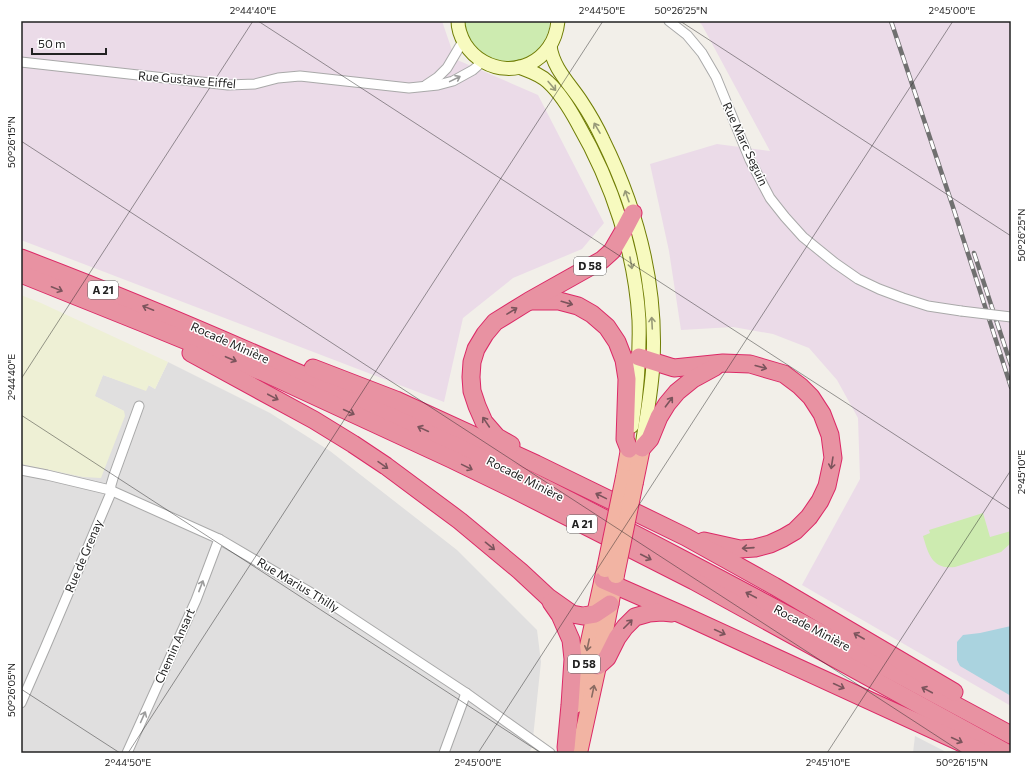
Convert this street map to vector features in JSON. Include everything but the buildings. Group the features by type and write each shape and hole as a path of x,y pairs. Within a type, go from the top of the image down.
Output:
{"highway":[{"name":"D 58","path":"529,301 602,260 612,251 633,213"},
{"name":"Rocade Minière","path":"21,258 184,323 456,444 707,571 1011,736"},
{"name":"Rocade Minière","path":"21,274 265,374 514,489 694,582 1007,753"},
{"path":"536,464 529,455 498,437 484,422 476,406 472,391 471,377 472,362 476,349 485,334 495,322 529,301 559,301 578,306 592,314 607,327 617,342 624,360 627,379 626,439 635,448 650,439 659,417 677,392 693,379 723,363"},
{"path":"143,323 153,336 210,363 314,420 386,466 460,521 520,571 548,597 572,614 583,616 595,614 610,604"},
{"path":"184,323 291,359 396,400 536,464 686,537 774,586 1011,726"},
{"path":"646,360 674,368 723,363 750,364 784,374 800,386 811,397 822,414 830,435 833,458 827,486 820,502 809,517 795,531 770,544 755,548 740,549 686,537"},
{"name":"D 58","path":"572,751 595,614 610,577 635,448"},
{"name":"D 58","path":"572,751 598,666 610,604 610,577"},
{"path":"610,577 685,616 984,753"},
{"path":"548,597 560,615 571,640 573,658 570,705 572,751"},
{"path":"598,666 607,658 617,638 635,617 649,613 662,612 685,616"}],"main road":[{"path":"458,21 458,26 463,41 469,51 482,62 492,66 505,68 519,68 536,60 550,46 560,24"},
{"name":"D 58","path":"550,46 551,55 557,67 580,100 600,133 614,163 633,213 643,250 650,289 652,318 635,448"},
{"name":"D 58","path":"519,68 533,72 548,81 553,87 573,115 610,190 627,244 635,289 638,319 646,360"}],"street":[{"name":"Rue Marc Seguin","path":"669,21 687,35 702,53 716,77 750,160 770,198 803,237 835,263 858,279 879,289 928,306 1011,317"},
{"path":"424,86 438,77 447,68 463,41"},
{"name":"Rue Gustave Eiffel","path":"21,62 228,85 254,84 278,78 300,76 409,88 438,85 453,81 473,70 482,62"},
{"name":"Rue de Grenay","path":"21,703 110,495 111,484 139,406"},
{"name":"Rue Marius Thilly","path":"21,470 110,490 219,539 337,608 466,693 550,753"},
{"name":"Chemin Ansart","path":"127,753 196,600 219,539"},
{"path":"444,753 466,693"}],"shaded area":[{"path":"21,21 442,21 455,59 538,95 604,223 582,249 513,278 463,318 444,402 21,240"},
{"path":"698,21 1011,21 1011,310 1004,312 1011,314 1011,706 802,585 860,479 858,418 837,380 809,348 773,334 733,327 681,330 669,251 650,164 717,144 770,151 702,25"},
{"path":"168,362 270,413 330,451 457,550 537,630 541,662 532,747 529,753 21,753 21,464 25,464 124,411 94,396 103,375 146,390 148,385 155,389"},
{"path":"915,736 948,753 913,753"}],"green space":[{"path":"464,21 550,21 544,41 538,49 521,60 501,62 487,57 473,44 465,30"},
{"path":"21,295 168,362 155,389 149,385 146,391 103,375 95,396 124,411 125,416 101,478 83,477 21,464"},
{"path":"983,513 990,537 1011,531 1011,543 1001,552 955,567 941,566 932,559 923,536 930,533 929,530"}],"water":[{"path":"1011,626 1011,696 960,666 957,660 957,642 963,635"}],"railway":[{"path":"891,21 1011,387"},
{"path":"974,253 1011,365"}]}
